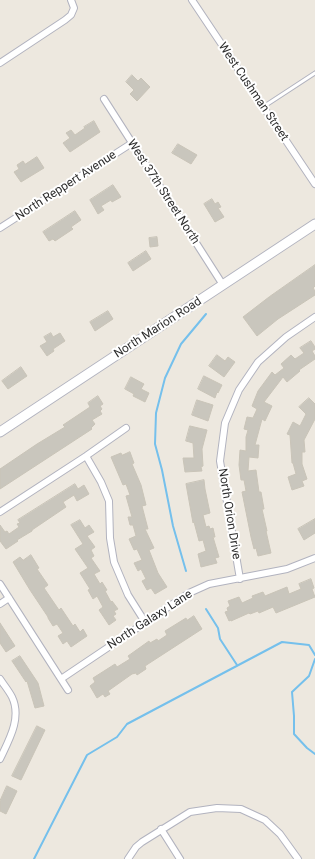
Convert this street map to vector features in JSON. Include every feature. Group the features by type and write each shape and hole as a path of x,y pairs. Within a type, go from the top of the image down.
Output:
{"main road":[{"name":"North Marion Road","path":"0,432 315,224"}],"street":[{"path":"0,63 71,15 74,8 71,0"},
{"name":"West Cushman Street","path":"192,0 315,184"},
{"name":"West 37th Street North","path":"104,99 223,285"},
{"name":"North Reppert Avenue","path":"0,228 132,143"},
{"name":"North Orion Drive","path":"240,579 220,461 226,423 239,390 258,362 286,337 315,317"},
{"path":"0,512 126,428"},
{"path":"86,456 101,482 109,501 110,538 114,562 128,595 145,622"},
{"name":"North Galaxy Lane","path":"60,679 188,593 209,584 287,569 315,558"},
{"path":"0,584 68,690"},
{"path":"0,604 9,598"},
{"path":"0,679 12,698 16,714 13,731 1,754"},
{"path":"128,859 136,847 142,842 190,812 217,808 240,810 265,820 280,834 298,859"},
{"path":"161,829 180,859"}],"lane":[{"path":"263,106 315,73"}],"building":[{"path":"132,75 138,81 141,78 150,87 137,101 130,94 134,90 126,82"},
{"path":"94,121 100,132 70,152 63,143 70,138 66,133 71,130 75,135"},
{"path":"178,144 197,155 191,164 172,153"},
{"path":"37,157 44,168 21,182 14,172 19,169 17,165 23,161 25,164"},
{"path":"113,185 121,197 112,202 111,200 101,206 104,210 98,214 90,200"},
{"path":"212,199 215,204 218,202 221,207 218,208 224,217 215,222 204,204"},
{"path":"75,211 81,220 71,227 73,229 55,241 53,239 49,241 43,232"},
{"path":"157,237 158,246 150,247 149,238"},
{"path":"146,251 151,259 133,271 128,263"},
{"path":"315,265 315,286 313,288 315,295 278,319 257,336 243,317"},
{"path":"108,311 113,319 95,331 90,322"},
{"path":"51,333 53,337 60,333 65,341 53,349 54,351 47,356 40,346 47,342 44,337"},
{"path":"311,341 315,347 312,351 315,359 299,370 300,371 287,382 283,377 264,402 272,406 265,421 262,419 255,445 259,445 258,458 249,457 248,471 256,470 271,553 258,556 256,548 254,549 251,537 242,492 246,491 244,480 241,480 239,465 240,450 246,451 246,437 248,430 244,429 247,417 253,418 257,409 252,406 258,391 272,372 275,375 284,368 281,364 291,355 295,359 304,353 300,348"},
{"path":"217,355 225,361 228,357 235,362 224,377 209,366"},
{"path":"21,367 27,376 8,389 2,381"},
{"path":"204,376 222,385 215,398 198,389"},
{"path":"131,377 144,384 141,389 149,393 145,402 133,396 134,394 125,389"},
{"path":"98,396 103,404 100,406 102,409 100,411 102,414 92,420 95,424 91,428 92,429 0,489 0,469 65,427 63,425 90,407 88,403"},
{"path":"309,398 315,404 315,419 304,440 305,452 302,452 302,464 307,479 302,481 304,486 292,490 288,477 296,474 292,463 290,435 287,434 293,422 300,426 306,414 299,407"},
{"path":"197,400 213,405 208,421 192,415"},
{"path":"190,426 207,430 202,449 202,471 185,472 183,458 194,458 193,443 186,441"},
{"path":"130,452 134,463 132,464 141,485 146,505 142,506 148,529 145,529 154,548 149,550 158,573 167,587 155,594 151,588 147,590 142,581 146,579 141,569 138,571 134,563 142,560 137,549 134,550 129,539 136,536 133,525 130,525 128,517 132,517 126,496 130,495 126,484 123,485 111,457 121,453 122,455"},
{"path":"204,480 210,513 203,515 206,527 209,526 210,529 213,528 215,537 213,537 219,557 215,558 217,563 201,567 198,554 206,551 203,540 199,541 194,522 193,523 186,484"},
{"path":"75,484 78,489 84,485 89,494 77,501 74,495 63,502 66,507 6,549 0,541 0,525 5,532 7,531 9,534 19,527 17,524 20,523 18,520"},
{"path":"315,519 315,533 304,540 298,529"},
{"path":"80,520 85,528 89,525 94,532 87,536 95,547 91,550 94,556 91,558 100,571 94,574 100,584 102,582 107,590 105,591 111,602 112,601 118,609 114,611 116,614 113,616 116,620 109,625 99,610 103,607 97,596 93,599 88,590 90,589 80,573 88,568 75,549 83,544 71,525"},
{"path":"31,555 39,568 37,569 48,585 44,588 59,610 61,608 73,626 75,624 80,632 83,629 87,636 71,647 67,641 63,644 58,636 63,633 57,624 53,626 13,562 20,557 23,560"},
{"path":"311,579 315,597 276,613 273,607 259,613 258,611 249,613 229,621 225,612 228,611 227,608 230,606 228,601 239,597 242,603 253,598 252,596 263,592 265,596 287,587 289,594 301,589 299,584"},
{"path":"194,616 202,629 145,666 146,669 137,675 136,673 132,674 108,691 110,694 105,697 103,694 97,698 90,686 95,682 93,678 115,664 117,667 130,659 128,656 149,641 150,643 157,639 158,641 167,635 165,631 186,618 187,620"},
{"path":"0,623 15,646 6,652 0,643"},
{"path":"20,656 38,683 44,706 35,708 27,681 26,682 12,661"},
{"path":"37,726 45,730 21,780 12,776"},
{"path":"7,786 17,791 6,814 0,811 0,801"}],"waterway":[{"path":"186,571 173,526 162,470 155,444 156,413 165,378 181,344 206,314"},
{"path":"206,609 218,628 220,639 237,665"},
{"path":"34,859 87,755 117,737 127,724 282,642 309,645 315,655"},
{"path":"315,659 309,676 292,692 294,734 315,754"}]}
